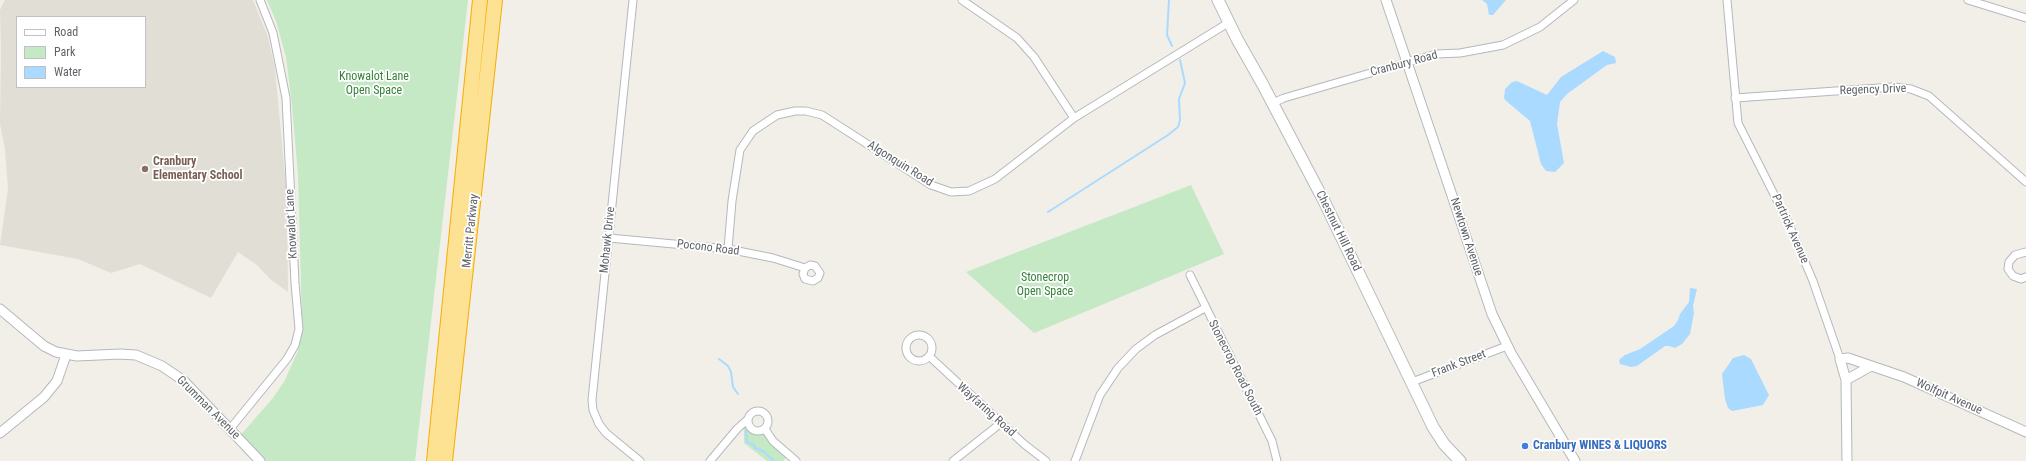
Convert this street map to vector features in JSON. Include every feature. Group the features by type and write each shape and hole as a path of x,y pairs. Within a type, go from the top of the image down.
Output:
{"highway":[{"name":"Merritt Parkway","path":"434,461 480,0"},
{"name":"Merritt Parkway","path":"445,461 495,0"}],"main road":[{"name":"Chestnut Hill Road","path":"1218,0 1228,23 1273,103 1327,208 1439,437 1460,461"}],"street":[{"name":"Knowalot Lane","path":"230,429 287,359 295,345 299,329 295,283 286,98 273,33 260,0"},
{"name":"Mohawk Drive","path":"633,0 593,391 593,410 599,424 606,433 640,461"},
{"path":"962,0 1017,38 1034,57 1074,118"},
{"name":"Newtown Avenue","path":"1386,0 1490,309 1507,346 1575,461"},
{"name":"Cranbury Road","path":"1273,103 1284,98 1436,54 1460,53 1503,45 1540,27 1574,0"},
{"name":"Partrick Avenue","path":"1727,0 1735,98 1740,130 1781,207 1813,281 1840,359 1846,380 1847,461"},
{"path":"1968,0 2026,18"},
{"name":"Algonquin Road","path":"728,249 740,150 753,131 777,115 795,111 806,111 822,115 931,184 945,190 960,192 978,188 995,179 1074,118 1228,23"},
{"name":"Regency Drive","path":"1735,98 1893,87 1911,89 1929,96 2026,182"},
{"name":"Pocono Road","path":"609,238 728,249 773,258 805,268"},
{"path":"2026,252 2015,255 2009,262 2008,269 2013,276 2021,279 2026,277"},
{"name":"Stonecrop Road South","path":"1190,275 1272,441 1277,461"},
{"path":"1074,461 1100,395 1118,368 1136,349 1155,335 1205,308"},
{"name":"Grumman Avenue","path":"0,309 44,346 66,356 120,354 136,355 149,359 162,366 184,381 260,461"},
{"name":"Frank Street","path":"1412,382 1507,346"},
{"path":"0,433 44,397 57,381 66,356"},
{"name":"Wayfaring Road","path":"929,356 1000,423 1046,461"},
{"name":"Wolfpit Avenue","path":"1840,359 1848,358 1933,389 2026,432"},
{"path":"1846,380 1871,366"},
{"path":"710,461 737,428 755,411 762,411 769,419 765,429"},
{"path":"748,419 749,426 755,431 765,429"},
{"path":"953,461 1000,423"},
{"path":"765,429 772,441 796,461"}],"shaded area":[{"name":"Cranbury Elementary School","path":"5,0 253,0 268,37 275,69 287,197 288,292 270,279 257,265 238,252 211,298 140,264 111,273 78,259 0,245 8,189 5,149 0,124 0,10"}],"green space":[{"name":"Knowalot Lane Open Space","path":"267,0 468,0 415,461 258,461 238,438 273,398 285,380 298,351 302,321 298,175 292,105 286,57 276,21"},
{"name":"Stonecrop Open Space","path":"1191,185 1224,254 1034,333 966,272"},
{"path":"748,423 755,431 765,429 788,455 783,461 767,461 744,443 744,430 737,429"}],"water":[{"path":"1482,0 1506,0 1493,15 1489,15 1487,4"},
{"path":"1603,51 1615,57 1616,63 1607,65 1567,94 1560,102 1557,124 1564,163 1555,172 1546,171 1541,164 1530,121 1505,100 1505,89 1512,82 1517,81 1547,95 1561,77"},
{"path":"1690,288 1697,289 1693,306 1694,313 1690,334 1682,344 1675,348 1665,346 1637,366 1631,367 1620,364 1619,360 1625,355 1640,349 1674,326 1680,314 1689,302"},
{"path":"1744,355 1751,359 1769,395 1763,405 1732,411 1728,408 1725,399 1722,374 1733,358"}],"waterway":[{"path":"1169,0 1167,35 1172,46"},
{"path":"1048,212 1168,135 1178,127 1180,120 1179,99 1185,83 1180,60"},
{"path":"719,359 728,366 731,372 733,387 738,394"},
{"path":"746,431 747,442 754,445 755,448 763,451 774,461"}],"place":[{"name":"Cranbury Elementary School","path":"145,169"},
{"name":"Cranbury WINES & LIQUORS","path":"1525,446"}]}
